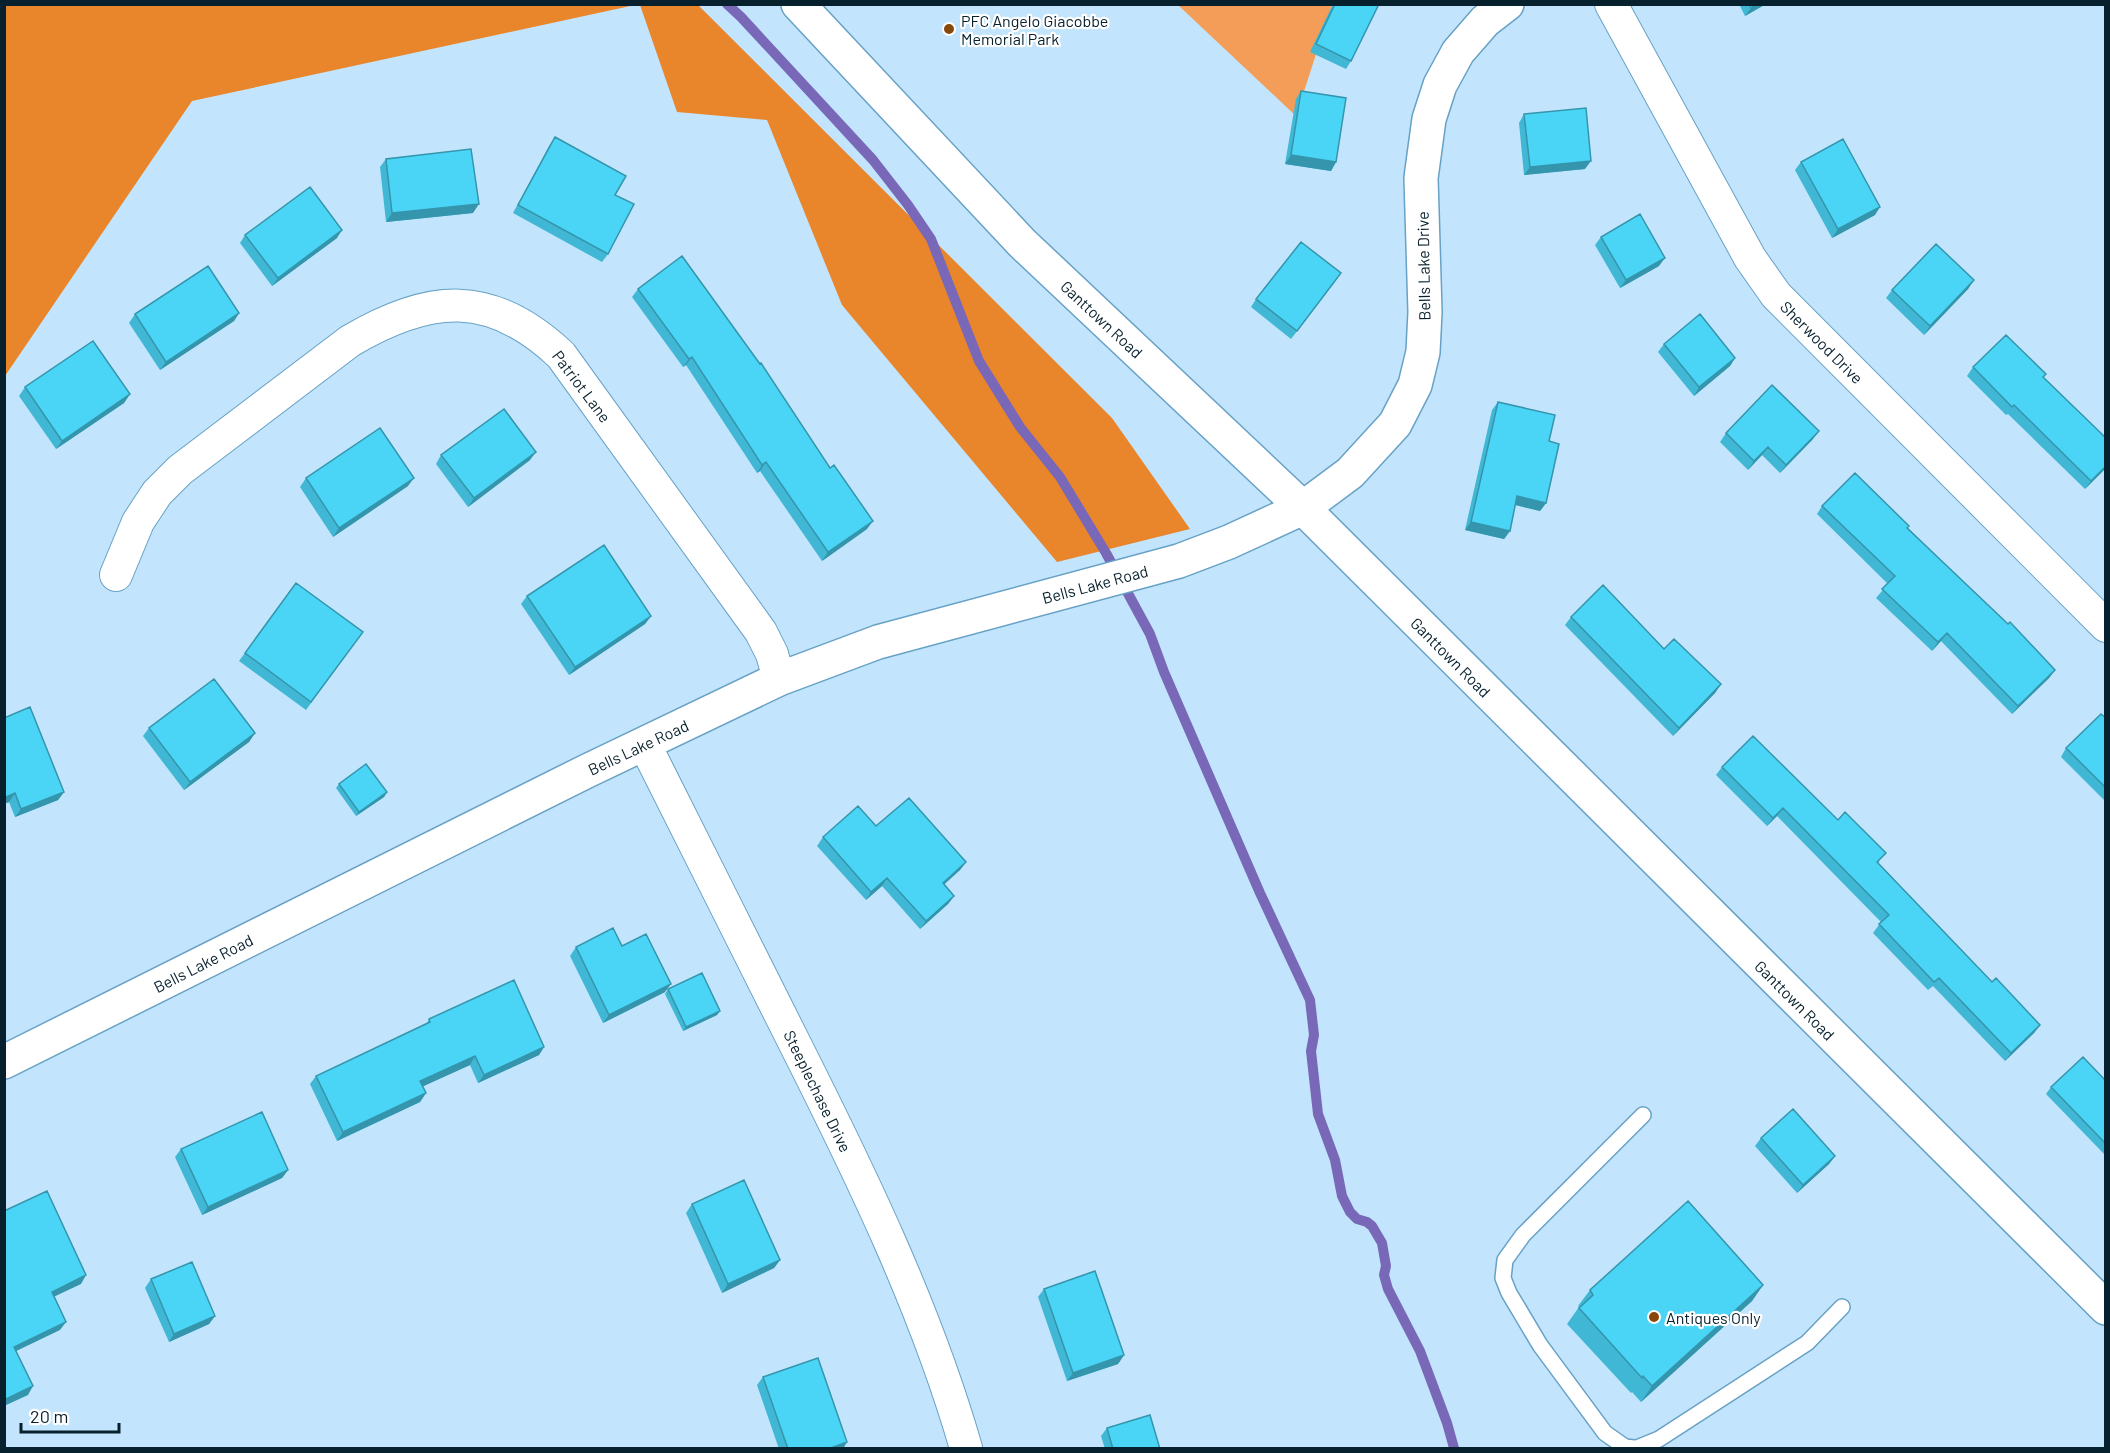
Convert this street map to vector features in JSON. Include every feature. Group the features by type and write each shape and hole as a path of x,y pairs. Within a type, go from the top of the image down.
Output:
{"street":[{"name":"Ganttown Road","path":"798,4 1022,243 1303,508 2106,1308"},
{"name":"Bells Lake Drive","path":"1303,508 1350,473 1395,424 1415,385 1423,352 1425,312 1421,178 1429,119 1440,85 1458,52 1485,21 1507,4"},
{"name":"Sherwood Drive","path":"1611,4 1750,258 1776,295 2106,626"},
{"name":"Patriot Lane","path":"116,575 138,522 157,493 180,470 350,341 375,327 428,308 458,304 496,312 520,323 541,337 561,355 761,632 772,654 779,679"},
{"name":"Bells Lake Road","path":"4,1062 587,771 779,679 878,642 1179,561 1229,542 1303,508"},
{"name":"Steeplechase Drive","path":"645,745 839,1131 890,1239 939,1363 966,1449"}],"lane":[{"path":"1643,1115 1523,1234 1505,1260 1503,1278 1509,1293 1540,1345 1605,1433 1625,1447 1636,1449 1659,1439 1807,1343 1842,1307"}],"shaded area":[{"path":"5,4 635,5 192,101 5,376"},
{"path":"640,5 698,5 1112,418 1190,529 1057,562 842,305 767,120 677,112"},
{"path":"1178,5 1332,5 1296,116"}],"building":[{"path":"1335,4 1379,4 1351,61 1316,44"},
{"path":"1301,91 1346,98 1336,162 1291,155"},
{"path":"1586,108 1591,161 1530,167 1524,114"},
{"path":"555,137 626,176 615,195 634,204 608,254 518,205"},
{"path":"1843,139 1880,207 1838,229 1801,162"},
{"path":"471,149 479,204 392,213 386,159"},
{"path":"310,187 342,230 278,278 245,235"},
{"path":"1640,214 1665,258 1626,280 1601,237"},
{"path":"1301,242 1341,273 1297,331 1256,299"},
{"path":"1936,244 1974,280 1930,326 1892,290"},
{"path":"682,256 761,363 830,468 834,465 873,521 828,552 766,462 762,465 692,357 689,359 638,289"},
{"path":"208,266 239,313 166,362 135,314"},
{"path":"1700,314 1735,358 1699,387 1664,344"},
{"path":"2006,335 2046,374 2043,377 2106,438 2106,466 2091,481 1973,367"},
{"path":"93,341 130,394 62,441 25,387"},
{"path":"1772,385 1819,431 1786,465 1768,447 1754,461 1726,433"},
{"path":"1498,402 1555,415 1549,441 1559,444 1546,503 1517,496 1510,531 1471,522"},
{"path":"504,409 536,452 474,498 441,455"},
{"path":"380,428 414,478 339,528 306,478"},
{"path":"1855,473 1909,526 1907,528 2008,624 2010,622 2055,670 2018,706 1947,633 1938,642 1882,589 1895,576 1822,506"},
{"path":"604,545 651,616 575,667 527,596"},
{"path":"296,583 363,632 311,702 245,653"},
{"path":"1603,585 1664,649 1674,639 1721,684 1679,728 1571,617"},
{"path":"214,679 255,733 190,782 149,728"},
{"path":"30,707 64,792 21,809 15,793 4,798 4,718"},
{"path":"2101,714 2106,718 2106,788 2066,748"},
{"path":"1753,736 1838,820 1845,812 1886,853 1877,862 1992,982 1996,978 2040,1025 2011,1053 1939,978 1934,982 1879,924 1889,915 1783,808 1773,818 1722,767"},
{"path":"366,764 387,792 359,812 339,784"},
{"path":"909,798 966,862 943,883 954,896 926,921 887,878 871,892 823,837 858,806 876,826"},
{"path":"613,928 622,946 646,934 671,984 609,1015 576,947"},
{"path":"702,973 720,1011 686,1027 668,989"},
{"path":"514,980 544,1047 484,1075 475,1056 420,1081 426,1093 343,1132 316,1076 430,1022 429,1019"},
{"path":"2083,1057 2106,1081 2106,1144 2051,1087"},
{"path":"1793,1109 1835,1156 1803,1185 1761,1138"},
{"path":"262,1112 288,1170 208,1207 181,1149"},
{"path":"744,1180 780,1260 728,1284 692,1204"},
{"path":"47,1191 86,1275 52,1292 66,1322 14,1347 33,1386 4,1400 4,1211"},
{"name":"Antiques Only","path":"1688,1201 1763,1285 1652,1386 1643,1376 1642,1378 1579,1308 1593,1295 1590,1290"},
{"path":"192,1262 215,1316 174,1334 151,1279"},
{"path":"1095,1271 1124,1355 1073,1373 1044,1289"},
{"path":"818,1358 847,1442 828,1449 788,1449 763,1377"},
{"path":"1150,1415 1160,1449 1113,1449 1107,1428"}],"waterway":[{"path":"727,4 873,160 931,239 979,361 1020,427 1060,477 1106,553 1150,634 1164,672 1260,893 1310,1000 1314,1035 1311,1051 1318,1114 1335,1160 1342,1196 1350,1212 1357,1219 1372,1226 1382,1243 1386,1266 1384,1275 1388,1289 1420,1351 1454,1448"}],"place":[{"name":"PFC Angelo Giacobbe Memorial Park","path":"949,29"},
{"name":"Antiques Only","path":"1654,1317"}]}
